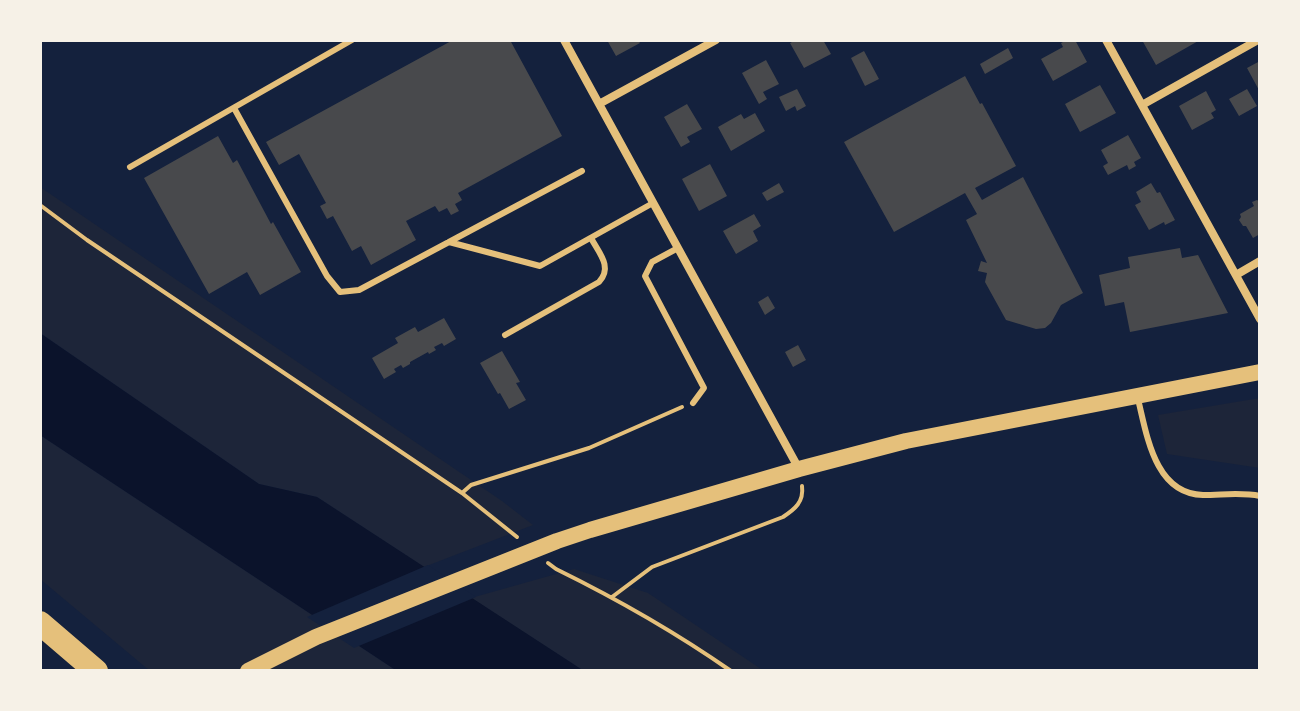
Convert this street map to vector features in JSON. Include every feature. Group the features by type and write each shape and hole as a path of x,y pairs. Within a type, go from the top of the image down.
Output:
{"highway":[{"path":"40,623 96,671"}],"main road":[{"path":"248,671 316,637 557,541 799,469 906,441 1260,372"}],"street":[{"path":"564,40 799,469"},
{"path":"599,104 716,40"},
{"path":"1106,40 1260,319"},
{"path":"1142,105 1258,40"},
{"path":"1236,275 1260,261"}],"lane":[{"path":"130,167 352,40"},
{"path":"234,108 327,276 340,292 359,290 582,171"},
{"path":"449,242 540,266 653,203"},
{"path":"505,335 599,282 606,275 606,265 591,238"},
{"path":"678,248 652,262 645,276 704,388 693,403"},
{"path":"1138,395 1154,456 1163,474 1174,485 1188,493 1203,495 1248,493 1260,496"}],"path":[{"path":"40,205 87,240 462,493 471,485 589,448 693,403"},
{"path":"731,671 612,597 652,567 783,517 797,507 802,493 799,469"}],"shaded area":[{"path":"40,187 533,525 424,567 317,497 259,484 40,333"},
{"path":"40,333 259,484 317,497 584,671 397,671 40,435"},
{"path":"1260,398 1260,468 1167,454 1158,415"},
{"path":"40,435 397,671 150,671 40,579"},
{"path":"574,569 648,593 764,671 584,671 471,598"}],"pier":[{"path":"428,565 476,597 354,648 307,617"}],"building":[{"path":"453,40 510,40 562,136 458,193 462,200 455,204 459,211 451,215 447,208 439,212 435,206 406,221 416,240 371,265 361,246 352,251 333,216 327,219 320,206 326,203 299,154 279,165 266,142"},
{"path":"607,40 638,40 640,43 616,56"},
{"path":"796,40 823,40 831,54 804,68 790,43"},
{"path":"1075,40 1087,62 1053,81 1041,59 1063,47 1061,43"},
{"path":"1142,40 1174,42 1200,40 1156,65"},
{"path":"1008,48 1013,58 985,74 980,64"},
{"path":"864,51 879,79 865,86 851,58"},
{"path":"766,60 779,84 763,92 767,99 759,104 742,73"},
{"path":"1260,61 1260,92 1247,68"},
{"path":"965,76 1016,166 975,188 982,200 1023,177 1083,293 1061,305 1045,328 1036,329 1006,320 985,282 987,273 978,271 981,261 987,263 966,220 977,214 965,193 894,232 844,142"},
{"path":"1100,85 1116,113 1080,132 1065,104"},
{"path":"797,89 806,106 797,111 795,106 786,111 779,97"},
{"path":"1247,89 1257,106 1239,116 1229,99"},
{"path":"1206,91 1216,110 1211,113 1214,118 1192,130 1179,106"},
{"path":"687,104 702,129 687,137 690,142 681,147 664,117"},
{"path":"755,113 765,131 731,151 718,127 741,114 744,119"},
{"path":"1128,135 1141,158 1129,170 1127,165 1108,175 1103,166 1108,163 1101,150"},
{"path":"218,136 233,163 237,160 301,272 260,295 247,272 209,294 144,178"},
{"path":"710,164 727,196 699,211 682,179"},
{"path":"779,183 784,192 767,201 762,193"},
{"path":"1151,183 1157,193 1160,192 1175,220 1149,230 1135,205 1141,202 1136,192"},
{"path":"1252,202 1260,202 1260,234 1253,238 1239,220 1240,214 1254,206"},
{"path":"754,214 761,226 753,231 758,241 736,254 723,231"},
{"path":"1180,248 1182,258 1198,255 1228,313 1130,332 1124,302 1105,306 1099,275 1130,268 1128,257"},
{"path":"768,296 775,308 765,315 758,302"},
{"path":"444,318 456,339 444,346 442,343 434,347 436,350 403,368 401,365 384,379 372,358 398,343 395,338 415,327 418,332"},
{"path":"798,345 806,360 793,367 785,352"},
{"path":"502,351 520,382 516,383 526,400 509,409 480,363"}]}
